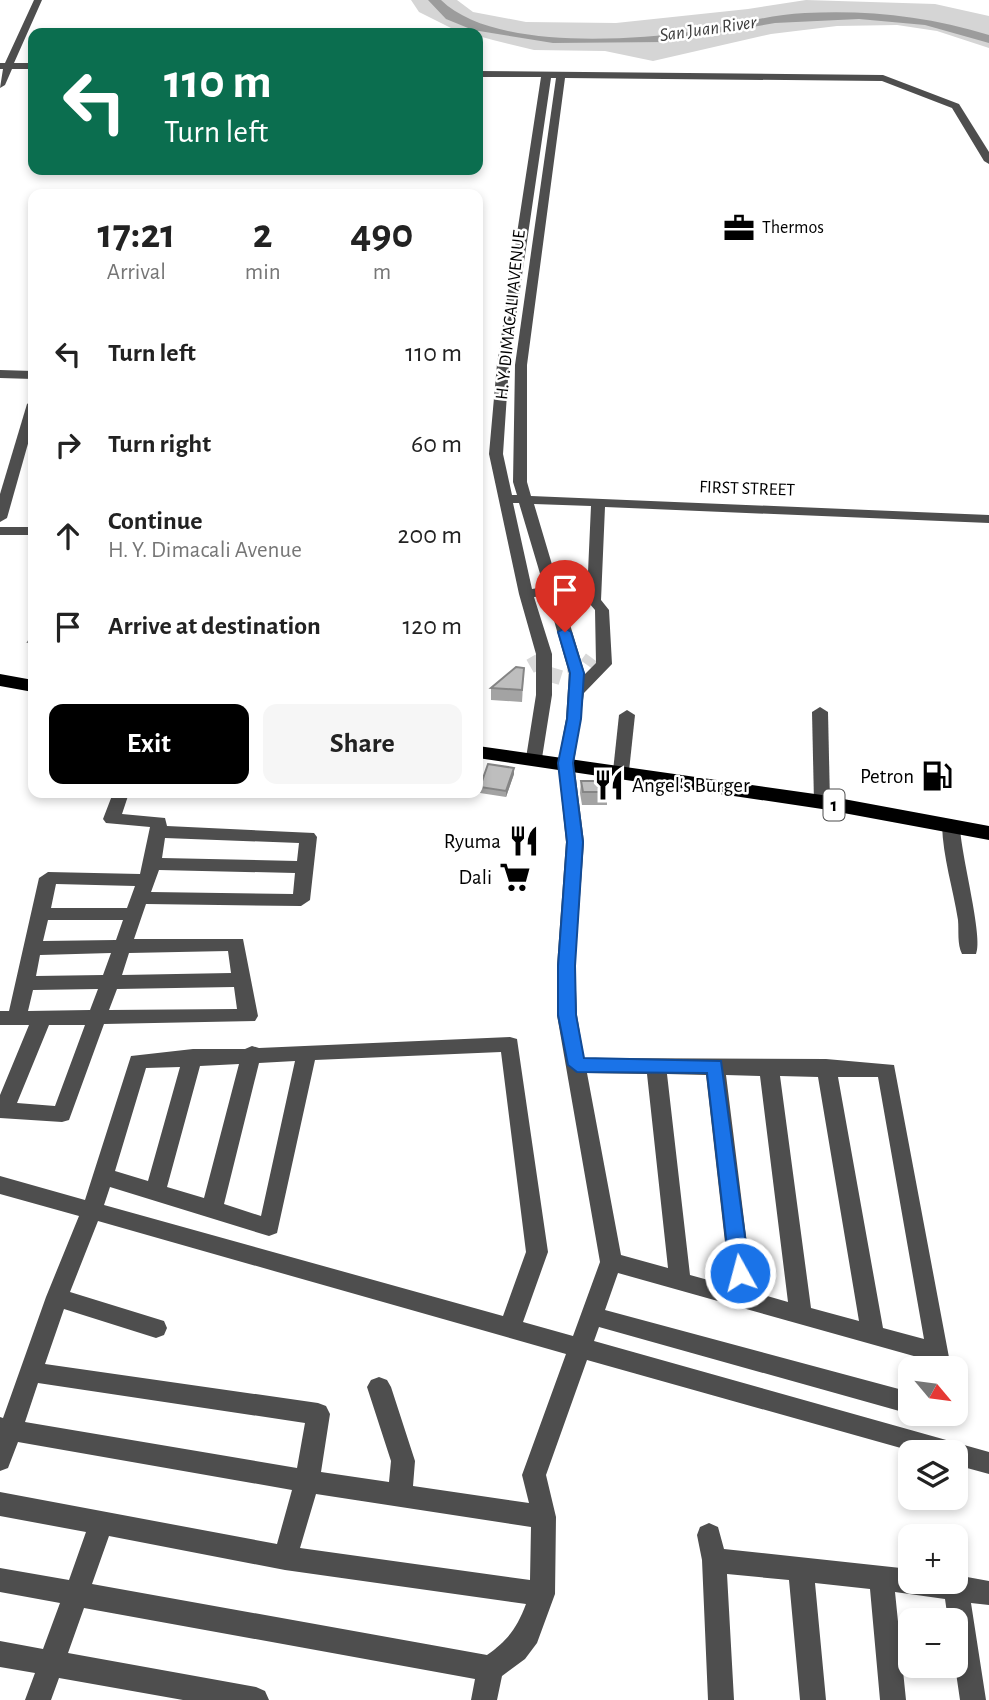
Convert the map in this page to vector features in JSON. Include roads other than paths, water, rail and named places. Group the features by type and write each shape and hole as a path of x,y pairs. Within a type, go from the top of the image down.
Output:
{"highway":[{"path":"0,680 28,685"},
{"name":"1","path":"483,753 822,802 989,833"}],"street":[{"path":"0,85 5,66 38,0"},
{"path":"5,66 28,66"},
{"path":"483,74 890,80 956,106 989,161"},
{"name":"H. Y. DIMACALI AVENUE","path":"561,74 521,365 519,453 523,498 577,673 574,719 566,763 575,842 566,966 567,1015 611,1262"},
{"name":"H. Y. DIMACALI AVENUE","path":"534,758 541,716 544,654 526,594 496,454 503,364 546,76"},
{"path":"503,364 521,365"},
{"path":"0,374 28,375"},
{"path":"0,518 28,421"},
{"name":"FIRST STREET","path":"504,500 523,498 989,519"},
{"path":"575,693 604,664 598,605 598,502"},
{"path":"0,531 28,531"},
{"path":"526,594 552,591 598,605"},
{"path":"592,658 593,624 598,605"},
{"path":"531,612 529,623 533,656"},
{"path":"820,712 822,802"},
{"path":"621,771 627,715"},
{"path":"541,716 574,719"},
{"path":"42,1018 2,1110 62,1114 144,889 158,832 159,822 112,819 119,798"},
{"path":"951,825 950,848 970,933 969,949"},
{"path":"33,948 236,944 248,1016 9,1018 26,983 33,948 41,914 48,878 144,889 301,900 307,837 158,832"},
{"path":"41,914 144,889 305,867"},
{"path":"26,983 241,981"},
{"path":"0,1460 5,1429 31,1372 92,1210 138,1061 252,1053 306,1055 510,1044 537,1252 510,1327"},
{"path":"212,1210 252,1053"},
{"path":"102,1176 269,1227 306,1055"},
{"path":"155,1192 194,1057"},
{"path":"577,1065 887,1070 938,1356"},
{"path":"656,1066 680,1281"},
{"path":"715,1066 743,1299"},
{"path":"769,1067 800,1316"},
{"path":"826,1067 873,1335"},
{"path":"0,1185 908,1440"},
{"path":"484,1700 490,1669 516,1650 528,1634 542,1594 544,1517 534,1475 611,1262 873,1335 926,1356"},
{"path":"57,1297 156,1328"},
{"path":"593,1316 898,1400"},
{"path":"31,1372 318,1414 307,1481 285,1558"},
{"path":"379,1387 403,1461 400,1495"},
{"path":"5,1429 307,1481 544,1517"},
{"path":"968,1457 989,1463"},
{"path":"0,1504 285,1558 542,1594"},
{"path":"38,1700 102,1522"},
{"path":"709,1535 714,1560 721,1700"},
{"path":"714,1560 898,1579"},
{"path":"801,1569 813,1700"},
{"path":"881,1577 893,1700"},
{"path":"0,1580 490,1669"},
{"path":"968,1589 989,1593"},
{"path":"957,1594 972,1700"},
{"path":"0,1654 256,1700"}],"waterway":[{"name":"San Juan River","path":"434,0 450,16 478,28"},
{"name":"San Juan River","path":"483,29 553,39 632,40 690,36 775,19 859,15 925,22 989,39"}],"tunnel":[{"path":"533,656 542,672 562,678 581,673 592,658"}],"place":[{"name":"Thermos","path":"739,228"},
{"name":"Petron","path":"937,776"},
{"name":"Angel's Burger","path":"609,785"},
{"name":"Ryuma","path":"524,841"},
{"name":"Dali","path":"515,877"}]}
